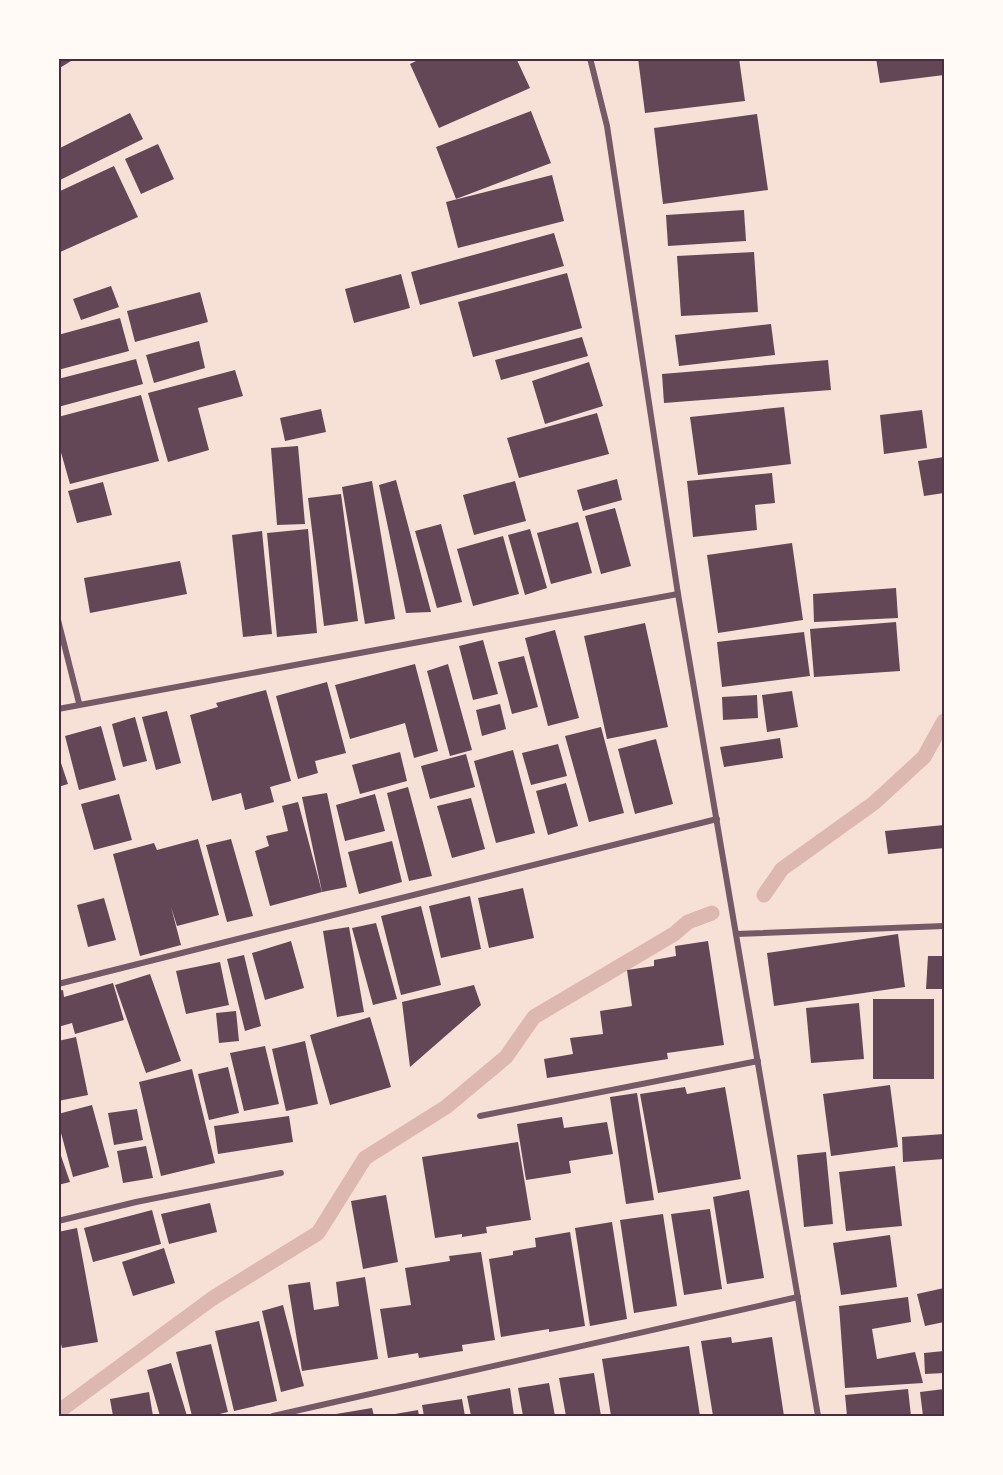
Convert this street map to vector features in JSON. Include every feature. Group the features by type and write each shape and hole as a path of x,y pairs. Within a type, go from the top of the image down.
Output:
{"street":[{"path":"590,58 607,126 678,594 818,1416"},
{"path":"58,709 79,703 678,594"},
{"path":"58,620 79,703"},
{"path":"58,984 717,819"},
{"path":"736,934 945,926"},
{"path":"480,1116 758,1061"},
{"path":"58,1221 136,1202 281,1173"},
{"path":"273,1416 798,1297"}],"building":[{"path":"58,58 76,58 58,69"},
{"path":"422,58 516,58 530,88 439,128 410,64"},
{"path":"638,58 739,58 745,101 645,113"},
{"path":"876,58 944,58 944,75 880,83"},
{"path":"531,111 551,163 456,199 436,147"},
{"path":"130,113 143,139 58,181 58,149"},
{"path":"757,114 768,190 663,204 654,128"},
{"path":"158,144 174,179 141,194 125,159"},
{"path":"114,166 138,217 58,253 58,192"},
{"path":"552,175 564,221 458,248 446,202"},
{"path":"744,210 746,241 668,246 666,215"},
{"path":"554,233 564,266 420,305 411,272"},
{"path":"754,252 758,312 681,316 677,256"},
{"path":"567,273 582,328 473,357 458,302"},
{"path":"401,274 410,308 354,323 345,289"},
{"path":"111,286 119,307 81,320 73,299"},
{"path":"200,292 208,322 135,342 127,311"},
{"path":"120,318 129,351 58,370 58,335"},
{"path":"771,324 775,355 679,366 675,335"},
{"path":"582,337 588,356 501,380 495,360"},
{"path":"199,341 205,368 154,383 146,355"},
{"path":"136,359 143,384 58,407 58,379"},
{"path":"828,360 831,390 664,403 662,374"},
{"path":"589,362 603,406 545,424 532,381"},
{"path":"235,370 243,396 198,408 209,450 168,462 148,393"},
{"path":"141,395 159,461 70,484 58,442 58,417"},
{"path":"784,407 791,464 698,475 690,417"},
{"path":"321,409 326,432 285,441 280,418"},
{"path":"922,410 927,448 884,454 880,415"},
{"path":"597,413 609,454 519,478 507,438"},
{"path":"298,446 305,524 277,525 271,448"},
{"path":"944,457 944,493 924,496 918,461"},
{"path":"772,473 775,503 755,505 757,530 693,537 687,481"},
{"path":"617,479 622,500 583,511 577,490"},
{"path":"396,480 431,612 406,613 379,485"},
{"path":"372,481 395,619 365,624 342,487"},
{"path":"515,481 526,521 474,535 463,495"},
{"path":"103,482 112,515 77,523 68,491"},
{"path":"341,494 358,621 324,626 308,498"},
{"path":"615,508 631,566 601,574 585,516"},
{"path":"578,522 592,573 551,584 537,533"},
{"path":"441,524 462,602 437,608 415,531"},
{"path":"308,529 317,633 277,637 267,533"},
{"path":"530,529 547,588 525,595 508,535"},
{"path":"262,531 272,634 243,637 232,535"},
{"path":"503,536 519,594 473,606 457,549"},
{"path":"792,543 803,620 718,633 707,555"},
{"path":"180,561 187,594 90,613 84,578"},
{"path":"896,588 898,618 814,622 813,594"},
{"path":"896,622 900,671 814,677 810,629"},
{"path":"645,623 668,727 607,739 584,636"},
{"path":"555,630 579,718 548,726 525,638"},
{"path":"804,632 810,676 722,687 717,642"},
{"path":"483,640 498,694 473,700 459,646"},
{"path":"524,656 538,707 512,714 498,662"},
{"path":"415,664 438,751 414,758 405,723 350,739 335,685"},
{"path":"448,664 472,750 450,756 427,671"},
{"path":"327,682 346,753 315,761 318,773 298,779 276,696"},
{"path":"266,690 291,781 270,787 274,802 245,810 241,793 212,801 190,715 218,707 216,703"},
{"path":"792,691 798,727 767,732 762,695"},
{"path":"757,695 758,718 723,720 722,697"},
{"path":"500,704 506,729 482,736 476,710"},
{"path":"167,711 181,763 156,770 142,717"},
{"path":"135,717 147,761 123,767 112,724"},
{"path":"101,726 116,780 79,790 65,736"},
{"path":"601,727 624,813 589,822 565,736"},
{"path":"780,738 783,758 724,767 720,747"},
{"path":"656,739 673,804 635,814 618,749"},
{"path":"558,744 567,776 531,785 522,753"},
{"path":"513,750 535,833 496,843 474,761"},
{"path":"400,752 407,781 360,794 352,765"},
{"path":"58,754 68,784 58,787"},
{"path":"466,754 475,787 430,799 421,766"},
{"path":"566,783 578,826 548,835 536,791"},
{"path":"408,787 432,876 409,881 387,793"},
{"path":"327,793 347,887 322,892 302,797"},
{"path":"119,794 132,840 94,850 81,804"},
{"path":"375,794 385,831 345,841 336,805"},
{"path":"471,798 485,849 452,858 437,806"},
{"path":"298,802 322,892 270,906 255,851 269,846 266,836 288,831 282,806"},
{"path":"944,825 944,848 888,854 885,831"},
{"path":"198,839 219,915 177,926 171,907 181,945 140,956 113,854 154,843 157,850"},
{"path":"231,839 253,916 227,922 206,845"},
{"path":"392,841 402,882 359,894 348,852"},
{"path":"523,888 534,938 489,948 478,898"},
{"path":"470,896 481,949 441,958 429,906"},
{"path":"104,898 116,940 88,947 77,905"},
{"path":"421,906 441,985 401,995 381,916"},
{"path":"376,923 397,999 373,1005 352,928"},
{"path":"349,927 364,1012 337,1017 323,931"},
{"path":"898,934 905,987 774,1006 767,953"},
{"path":"291,941 304,988 265,1000 252,953"},
{"path":"708,941 724,1045 667,1053 668,1059 547,1078 544,1059 573,1054 570,1038 603,1034 600,1011 632,1006 627,970 654,966 654,960 676,956 675,946"},
{"path":"244,955 261,1026 245,1031 227,959"},
{"path":"928,956 944,956 944,989 926,989"},
{"path":"220,962 229,1005 186,1014 176,971"},
{"path":"150,974 181,1061 146,1073 115,985"},
{"path":"113,983 124,1020 75,1034 72,1023 58,1027 58,991 63,990 64,997"},
{"path":"474,985 481,1005 410,1067 402,1002"},
{"path":"873,999 934,999 934,1079 873,1079"},
{"path":"859,1003 864,1059 811,1063 806,1008"},
{"path":"236,1011 239,1041 219,1043 216,1013"},
{"path":"370,1017 391,1087 330,1105 310,1035"},
{"path":"76,1037 88,1095 58,1101 58,1041"},
{"path":"305,1041 318,1104 286,1111 272,1049"},
{"path":"265,1046 279,1104 244,1111 230,1053"},
{"path":"228,1067 239,1113 209,1120 198,1074"},
{"path":"192,1069 215,1163 161,1176 139,1082"},
{"path":"890,1085 898,1147 831,1156 823,1094"},
{"path":"685,1087 687,1094 725,1087 741,1179 658,1193 640,1094"},
{"path":"637,1093 654,1200 626,1204 610,1097"},
{"path":"92,1105 109,1167 73,1177 58,1122 58,1114"},
{"path":"137,1109 143,1140 114,1145 108,1113"},
{"path":"289,1116 293,1142 218,1154 214,1126"},
{"path":"562,1117 564,1128 607,1122 613,1154 569,1161 571,1173 526,1180 517,1124"},
{"path":"944,1134 944,1159 903,1162 902,1137"},
{"path":"518,1142 531,1220 486,1227 487,1233 435,1238 422,1157"},
{"path":"146,1146 153,1178 123,1183 117,1151"},
{"path":"58,1147 70,1182 58,1185"},
{"path":"826,1152 833,1224 804,1227 797,1155"},
{"path":"895,1166 902,1226 846,1231 839,1172"},
{"path":"749,1190 764,1278 727,1284 713,1197"},
{"path":"386,1195 398,1262 363,1269 351,1201"},
{"path":"210,1203 217,1232 169,1244 161,1214"},
{"path":"710,1209 722,1289 684,1295 671,1214"},
{"path":"152,1210 161,1244 93,1262 84,1228"},
{"path":"663,1214 677,1306 634,1313 620,1220"},
{"path":"612,1222 627,1319 590,1326 575,1228"},
{"path":"77,1228 98,1342 62,1348 58,1340 58,1232"},
{"path":"570,1232 585,1326 501,1337 489,1259 513,1255 513,1251 536,1247 535,1238"},
{"path":"890,1235 897,1287 841,1295 833,1243"},
{"path":"164,1248 175,1283 133,1296 122,1262"},
{"path":"481,1252 495,1340 462,1345 463,1351 419,1358 418,1353 388,1358 380,1309 411,1305 405,1268 450,1261 449,1256"},
{"path":"365,1277 378,1359 302,1371 288,1285 310,1282 314,1310 339,1306 336,1282"},
{"path":"944,1288 944,1322 925,1326 917,1294"},
{"path":"908,1297 911,1322 872,1329 877,1359 915,1352 923,1383 845,1388 839,1306"},
{"path":"283,1305 304,1386 281,1392 262,1311"},
{"path":"259,1321 277,1401 234,1411 215,1331"},
{"path":"731,1337 732,1343 772,1337 784,1416 713,1416 701,1341"},
{"path":"211,1344 228,1412 211,1416 192,1416 176,1352"},
{"path":"689,1346 700,1416 611,1416 602,1359"},
{"path":"944,1351 944,1373 925,1374 924,1353"},
{"path":"171,1363 187,1416 160,1416 147,1370"},
{"path":"594,1373 601,1416 566,1416 559,1378"},
{"path":"549,1383 555,1416 523,1416 518,1388"},
{"path":"510,1388 514,1416 471,1416 467,1396"},
{"path":"908,1389 911,1416 847,1416 845,1395"},
{"path":"944,1389 944,1416 923,1416 920,1392"},
{"path":"149,1392 153,1416 113,1416 110,1399"},
{"path":"462,1399 465,1416 424,1416 422,1405"},
{"path":"372,1408 374,1416 330,1415"},
{"path":"418,1410 419,1416 389,1416 389,1415"}],"waterway":[{"path":"764,895 782,869 874,803 924,757 944,721"},
{"path":"58,1412 213,1298 318,1233 365,1158 446,1107 506,1057 534,1017 674,934 688,922 712,913"}]}
